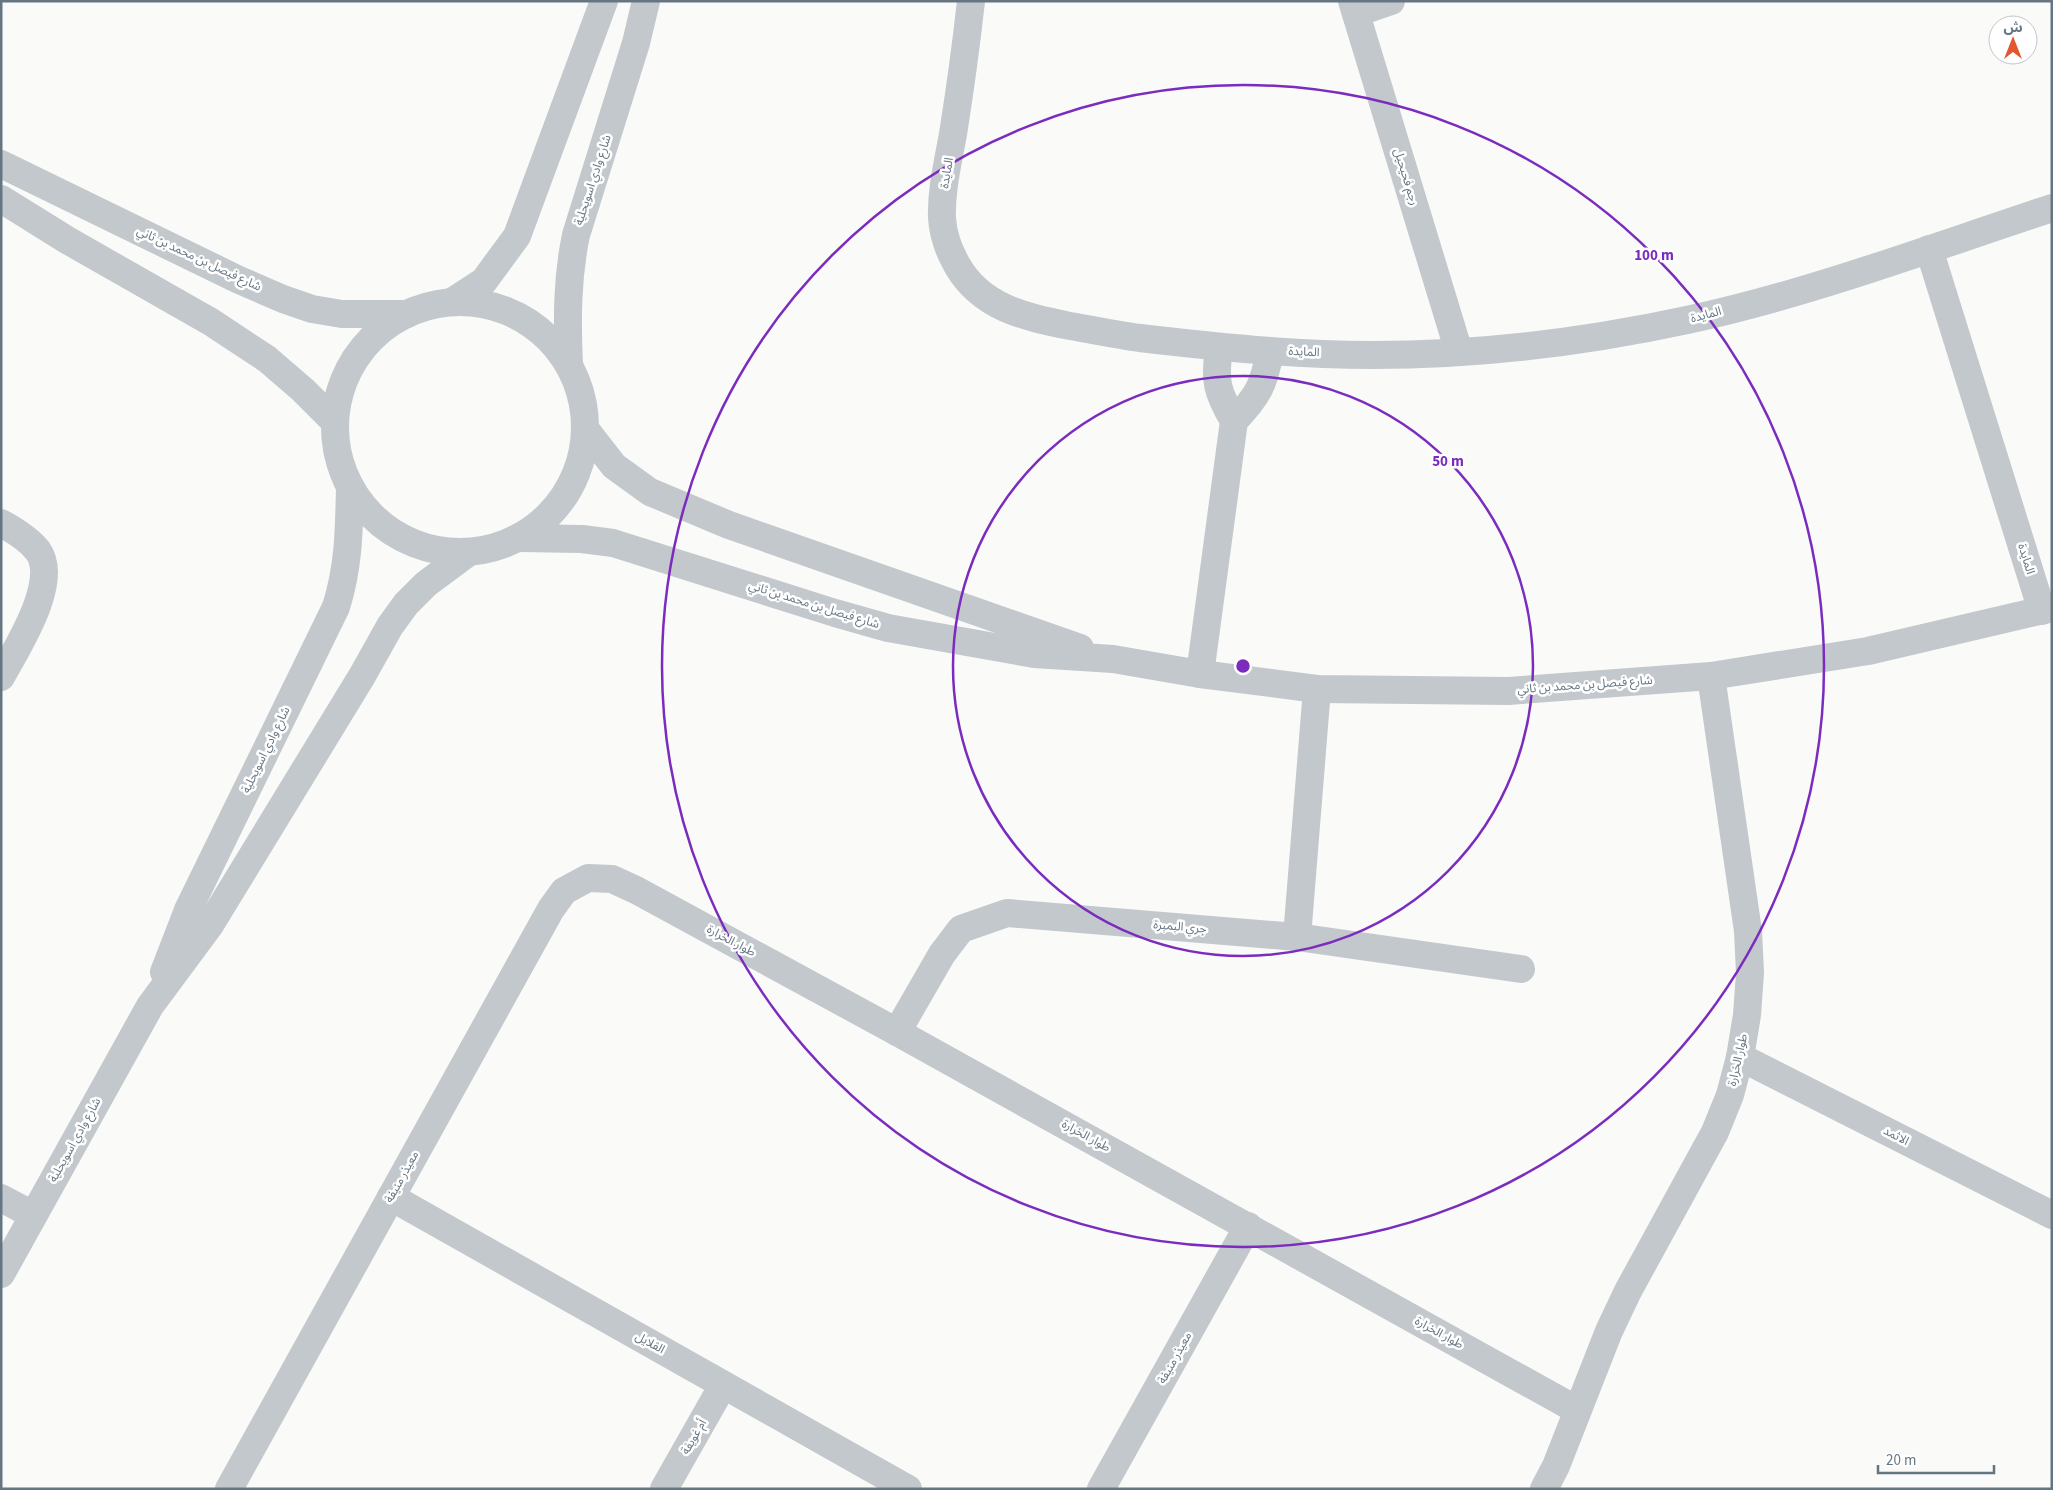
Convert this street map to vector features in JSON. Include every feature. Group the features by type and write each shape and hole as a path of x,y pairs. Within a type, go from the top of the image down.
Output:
{"street":[{"path":"452,302 484,281 518,236 604,1"},
{"name":"شارع وادي اسويحلية","path":"569,364 567,293 576,234 636,43 646,1"},
{"name":"المايدة","path":"971,1 964,63 942,199 942,222 948,245 957,266 971,285 989,300 1009,311 1031,318 1118,335 1219,348 1372,356 1459,352 1576,341 1689,320 1802,290 2052,208"},
{"path":"1354,7 1391,1"},
{"name":"رجم فحيحيل","path":"1354,7 1459,352"},
{"name":"شارع فيصل بن محمد بن ثاني","path":"1,164 239,280 283,299 312,309 342,314 407,314"},
{"path":"1,199 227,333 267,359 303,390 334,422"},
{"name":"المايدة","path":"1929,249 2047,609"},
{"path":"452,302 475,303 498,308 519,316 538,329 556,345 569,364 579,385 585,408 586,430 580,468 562,502 550,516 519,538 503,545 469,552 448,552 409,542 375,520 350,487 341,467 336,445 334,422 344,378 370,340 387,325 407,314 429,306 452,302"},
{"path":"1219,348 1216,374 1221,399 1234,421"},
{"path":"1200,674 1234,421 1253,402 1265,378 1270,351"},
{"name":"شارع فيصل بن محمد بن ثاني","path":"586,430 614,466 650,492 729,525 1112,659"},
{"name":"شارع وادي اسويحلية","path":"150,1006 188,910 336,607 344,582 346,566 350,487"},
{"path":"1,523 18,532 39,552 45,574 37,609 1,677"},
{"name":"شارع فيصل بن محمد بن ثاني","path":"519,538 582,539 613,543 888,628 1034,654 1112,659 1200,674 1317,689 1508,691 1711,676 1868,651 2047,609"},
{"name":"شارع وادي اسويحلية","path":"1,1274 150,1006 210,925 362,676 390,626 406,604 426,584 469,552"},
{"name":"طوار الخرارة","path":"1544,1489 1556,1466 1577,1410 1628,1291 1715,1132 1730,1095 1740,1057 1747,1015 1750,973 1748,930 1711,676"},
{"path":"1297,937 1317,689"},
{"name":"طوار الخرارة","path":"588,878 612,879 636,890 898,1032 1577,1410"},
{"name":"معيذر منيفة","path":"229,1489 551,909 564,891 588,878"},
{"name":"جري البمبرة","path":"898,1032 942,954 961,929 1007,913 1297,937 1521,969"},
{"name":"الاثمد","path":"1740,1057 2052,1215"},
{"path":"1,1198 33,1215"},
{"name":"القلايل","path":"391,1198 908,1489"},
{"name":"معيذر منيفة","path":"1101,1489 1248,1226"},
{"name":"أم غويفة","path":"664,1489 723,1385"}]}
